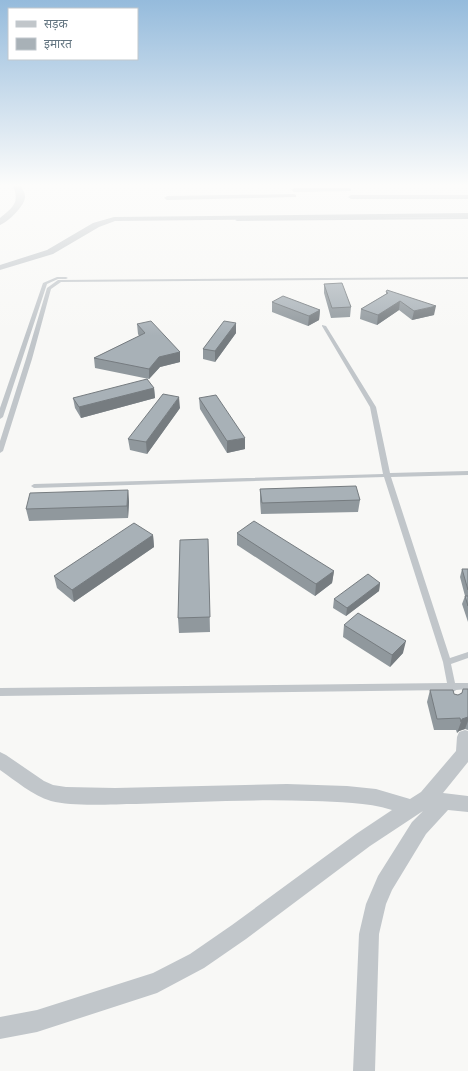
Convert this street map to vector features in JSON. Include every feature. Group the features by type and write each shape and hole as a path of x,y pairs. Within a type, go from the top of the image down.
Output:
{"street":[{"path":"0,268 50,252 77,236"},
{"path":"364,1071 369,934 376,904 385,883 419,828 427,802 464,754 466,744 465,737"},
{"path":"0,760 38,787 52,793 66,795 154,796 287,792 347,794 427,802 468,804"},
{"path":"0,1028 37,1021 163,979 197,960 239,932 363,840 427,802"}],"lane":[{"path":"0,417 45,283 57,278 468,273"},
{"path":"0,451 29,359 49,288 60,281 468,278"},
{"path":"324,326 373,407 387,476 447,662 452,690"},
{"path":"34,486 468,473"},
{"path":"447,662 468,655"},
{"path":"0,692 452,690 468,686"}],"building":[{"path":"342,283 351,307 332,308 324,284"},
{"path":"387,290 436,306 414,311 400,301 378,315 361,309 388,293 386,292"},
{"path":"283,296 320,310 309,316 272,302"},
{"path":"151,321 180,352 159,357 149,369 94,358 145,333 137,324"},
{"path":"224,321 236,323 215,351 203,349"},
{"path":"147,379 154,388 79,407 73,398"},
{"path":"163,394 179,397 146,442 128,439"},
{"path":"216,395 245,438 227,441 199,398"},
{"path":"356,486 360,500 262,503 260,489"},
{"path":"128,490 127,506 26,509 30,493"},
{"path":"254,521 334,571 316,584 237,533"},
{"path":"134,523 153,535 72,590 54,576"},
{"path":"208,539 210,617 178,618 180,540"},
{"path":"462,569 468,569 468,590"},
{"path":"368,574 380,583 347,608 334,599"},
{"path":"465,596 468,596 468,606"},
{"path":"358,613 406,641 392,655 344,625"},
{"path":"463,689 468,689 468,717 462,719 461,722 460,718 437,719 430,690 453,690 454,694 458,695 462,693"}]}
